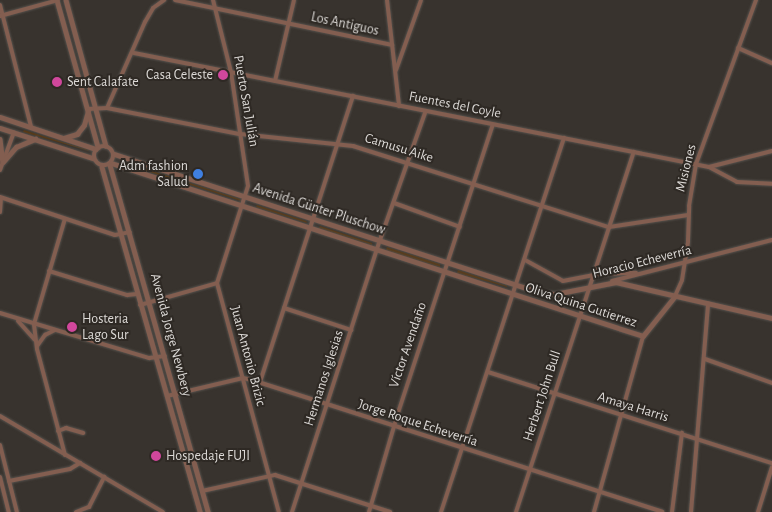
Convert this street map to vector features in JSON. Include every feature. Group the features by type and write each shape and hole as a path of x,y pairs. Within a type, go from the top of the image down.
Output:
{"street":[{"path":"1,16 57,0 97,148 93,158"},
{"path":"0,128 93,158 102,166 111,164 114,154 106,146 66,0"},
{"path":"107,108 154,8 164,0"},
{"name":"Los Antiguos","path":"175,0 392,45"},
{"name":"Puerto San Julián","path":"213,0 231,72 248,184 243,206"},
{"path":"274,81 294,0"},
{"path":"387,0 399,106"},
{"path":"395,72 422,0"},
{"name":"Misiones","path":"643,336 675,296 684,263 688,215 696,164 756,0"},
{"path":"0,5 1,16 31,127"},
{"path":"738,48 772,63"},
{"name":"Fuentes del Coyle","path":"134,53 353,96 425,113 493,124 709,167 772,151"},
{"path":"260,382 353,96"},
{"name":"Camusu Aike","path":"88,109 107,108 240,134 338,142 408,162 609,227 688,215"},
{"path":"64,138 77,134 84,125 88,109"},
{"name":"Hermanos Iglesias","path":"292,512 380,240 425,113"},
{"path":"1,118 97,148 106,146"},
{"path":"0,170 14,132 19,127 18,123"},
{"name":"Víctor Avendaño","path":"369,512 394,427 493,124"},
{"path":"441,512 564,138"},
{"path":"3,162 16,147 35,139"},
{"path":"0,140 3,162"},
{"name":"Herbert John Bull","path":"516,512 634,152"},
{"name":"Avenida Günter Pluschow","path":"114,154 516,285"},
{"name":"Avenida Günter Pluschow","path":"111,164 513,295"},
{"name":"Avenida Jorge Newbery","path":"111,164 208,512"},
{"name":"Avenida Jorge Newbery","path":"102,166 140,306 200,512"},
{"path":"709,167 737,182 772,184"},
{"path":"0,212 1,198 121,235 130,232"},
{"path":"394,203 460,226"},
{"path":"140,306 217,283 243,206"},
{"path":"65,219 34,324 36,344 65,455"},
{"name":"Horacio Echeverría","path":"516,285 548,294 610,282 772,240"},
{"path":"525,260 563,281 592,276 641,274"},
{"path":"50,271 127,294 137,294"},
{"path":"610,282 772,318"},
{"name":"Juan Antonio Brizic","path":"217,283 279,512"},
{"name":"Oliva Quina Gutierrez","path":"513,295 643,336"},
{"path":"692,512 708,304"},
{"path":"284,308 351,330"},
{"path":"0,313 156,359 165,356"},
{"path":"17,319 36,344"},
{"path":"36,344 45,335 55,330"},
{"path":"594,512 643,336"},
{"path":"705,359 772,383"},
{"name":"Amaya Harris","path":"488,372 772,463"},
{"name":"Jorge Roque Echeverría","path":"166,396 243,378 662,512"},
{"path":"0,416 163,512"},
{"path":"58,431 66,428 83,433"},
{"path":"672,512 682,433"},
{"path":"0,445 17,512"},
{"path":"9,481 70,469 80,463"},
{"path":"758,512 772,467"},
{"path":"202,491 269,475 301,483 390,512"},
{"path":"0,477 9,512"},
{"path":"76,512 89,507 104,477"},
{"path":"0,501 6,502"}],"shaded area":[{"path":"24,130 88,150 89,151 23,132"},
{"path":"121,161 240,199 241,201 121,163"},
{"path":"257,205 306,221 307,223 256,207"},
{"path":"320,226 372,243 372,245 319,228"},
{"path":"387,247 440,264 440,267 386,250"},
{"path":"458,270 507,286 507,287 457,273"}],"place":[{"name":"Casa Celeste","path":"223,75"},
{"name":"Sent Calafate","path":"57,82"},
{"name":"Adm fashion Salud","path":"198,174"},
{"name":"Hosteria Lago Sur","path":"72,327"},
{"name":"Hospedaje FUJI","path":"156,456"}]}
